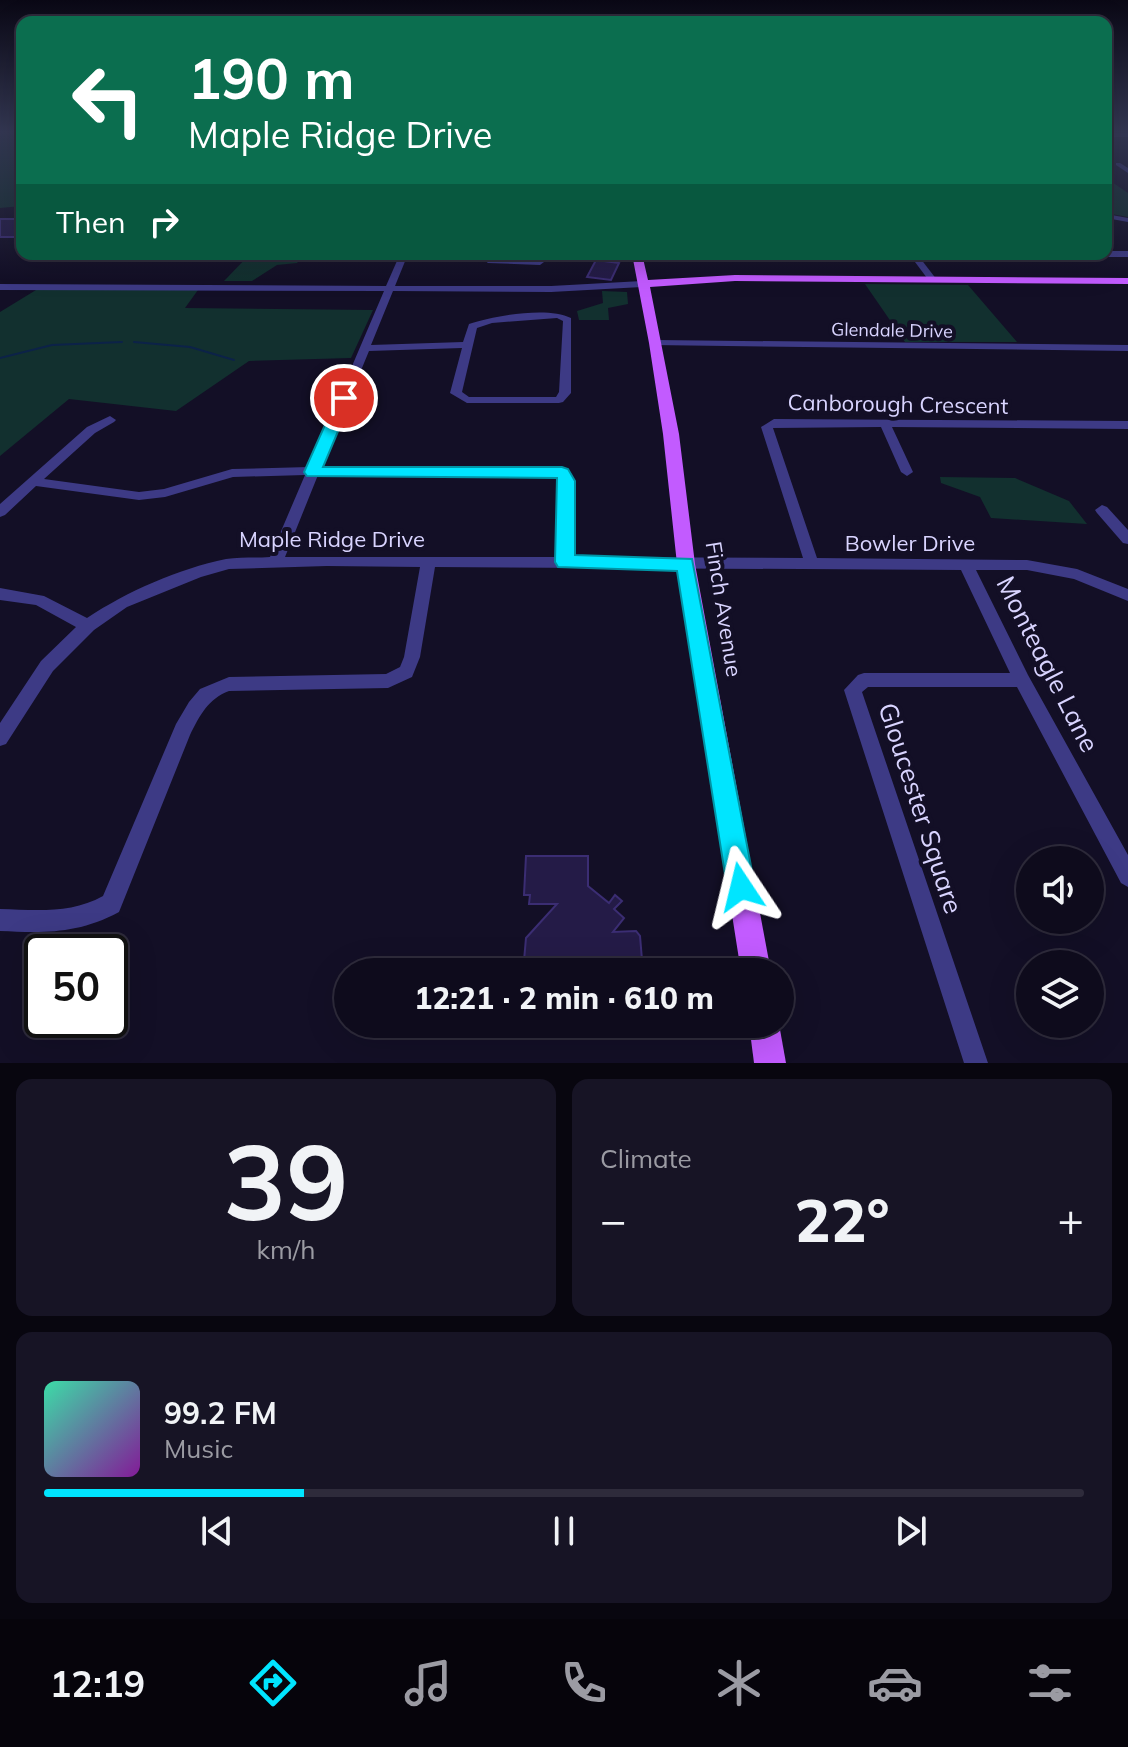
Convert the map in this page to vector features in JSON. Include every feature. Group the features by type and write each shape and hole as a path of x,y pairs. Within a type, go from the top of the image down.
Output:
{"main road":[{"name":"Finch Avenue","path":"638,260 656,343 671,434 686,564 754,958"},
{"path":"642,284 735,278 1128,281"},
{"path":"766,1038 770,1063"}],"street":[{"path":"276,561 402,260"},
{"path":"488,260 540,262"},
{"path":"918,260 933,280"},
{"path":"0,287 577,288 642,284"},
{"path":"558,315 566,317 565,393 559,400 541,401 467,400 460,397 456,393 467,345 472,326 478,322 558,315"},
{"name":"Glendale Drive","path":"656,343 1128,348"},
{"path":"366,348 467,345"},
{"path":"0,512 91,430 110,420"},
{"name":"Canborough Crescent","path":"812,564 767,427 786,422 1128,425"},
{"path":"885,424 907,472"},
{"path":"34,482 139,496 165,493 232,473 562,473 567,481 565,562"},
{"path":"1102,510 1128,539"},
{"name":"Maple Ridge Drive","path":"2,731 47,666 88,626 122,603 197,572 229,564 276,561 686,564"},
{"path":"0,920 61,921 91,917 111,904 193,710 207,693 229,684 388,681 406,672 412,657 428,563"},
{"name":"Bowler Drive","path":"686,564 1027,565 1077,574 1128,595"},
{"name":"Monteagle Lane","path":"966,565 1022,680 1127,872"},
{"path":"0,594 39,600 88,626"},
{"name":"Gloucester Square","path":"976,1063 853,690 864,680 1022,680"}],"green space":[{"path":"0,181 16,181 16,207 0,208"},
{"path":"1112,182 1128,193 1128,217 1112,214"},
{"path":"244,260 299,260 297,263 277,265 252,281 224,281"},
{"path":"865,284 968,285 1017,342 905,342"},
{"path":"36,290 198,290 185,308 373,310 351,358 249,361 176,411 69,399 0,456 0,312"},
{"path":"602,291 627,292 628,304 608,308 609,320 579,320 577,311 603,303"},
{"path":"940,477 1015,478 1069,501 1087,524 991,518 980,497 941,483"}],"building":[{"path":"0,219 16,219 16,237 0,237"},
{"path":"596,260 619,263 611,280 587,277"},
{"path":"526,856 588,856 588,886 609,903 615,895 622,901 614,909 624,918 613,932 636,931 640,936 642,958 524,958 526,938 557,904 529,904 530,895 524,895"}],"waterway":[{"path":"0,358 52,345 122,342"},
{"path":"134,342 190,347 234,360"}],"route":[{"path":"344,398 313,472 562,473 567,481 565,562 686,564 741,887"}]}
